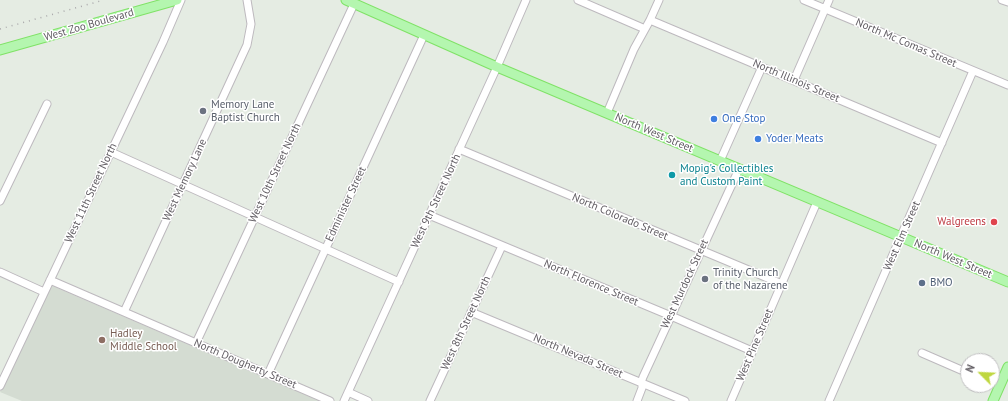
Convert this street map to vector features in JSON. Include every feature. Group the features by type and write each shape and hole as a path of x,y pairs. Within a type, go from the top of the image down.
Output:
{"main road":[{"name":"West Zoo Boulevard","path":"0,50 177,0"},
{"name":"North West Street","path":"346,0 497,67 1008,282"},
{"path":"1000,379 1008,367"}],"street":[{"name":"West 11th Street North","path":"0,386 163,42 181,0"},
{"name":"West Memory Lane","path":"124,312 248,45 251,24 247,0"},
{"name":"West 9th Street North","path":"344,401 497,67 526,0"},
{"path":"578,0 645,29"},
{"path":"607,113 634,49 659,0"},
{"name":"North Mc Comas Street","path":"804,0 1008,85"},
{"path":"794,80 829,0"},
{"path":"1002,0 1008,2"},
{"name":"West 10th Street North","path":"196,343 354,4"},
{"name":"North Illinois Street","path":"650,20 942,143"},
{"name":"Edminister Street","path":"268,374 424,35"},
{"path":"720,161 762,67"},
{"name":"West Elm Street","path":"830,401 974,71"},
{"path":"0,201 47,104"},
{"name":"North Colorado Street","path":"459,149 782,284"},
{"path":"111,152 398,282"},
{"name":"West Murdock Street","path":"637,401 642,388 643,377 739,169"},
{"name":"West Pine Street","path":"731,401 817,202"},
{"name":"North Florence Street","path":"429,215 752,351"},
{"name":"West 8th Street North","path":"430,401 502,246"},
{"path":"0,272 44,292"},
{"name":"North Dougherty Street","path":"50,280 330,401"},
{"name":"North Nevada Street","path":"472,312 684,401"},
{"path":"922,353 960,370"},
{"path":"348,392 368,401"}],"shaded area":[{"name":"Hadley Middle School","path":"53,286 320,401 22,401 0,392 50,288"}],"railway":[{"path":"0,29 104,0"}],"place":[{"name":"Memory Lane Baptist Church","path":"203,111"},
{"name":"One Stop","path":"714,119"},
{"name":"Yoder Meats","path":"758,139"},
{"name":"Mopig's Collectibles and Custom Paint","path":"672,175"},
{"name":"Walgreens","path":"994,222"},
{"name":"Trinity Church of the Nazarene","path":"705,279"},
{"name":"BMO","path":"922,283"},
{"name":"Hadley Middle School","path":"102,340"}]}
